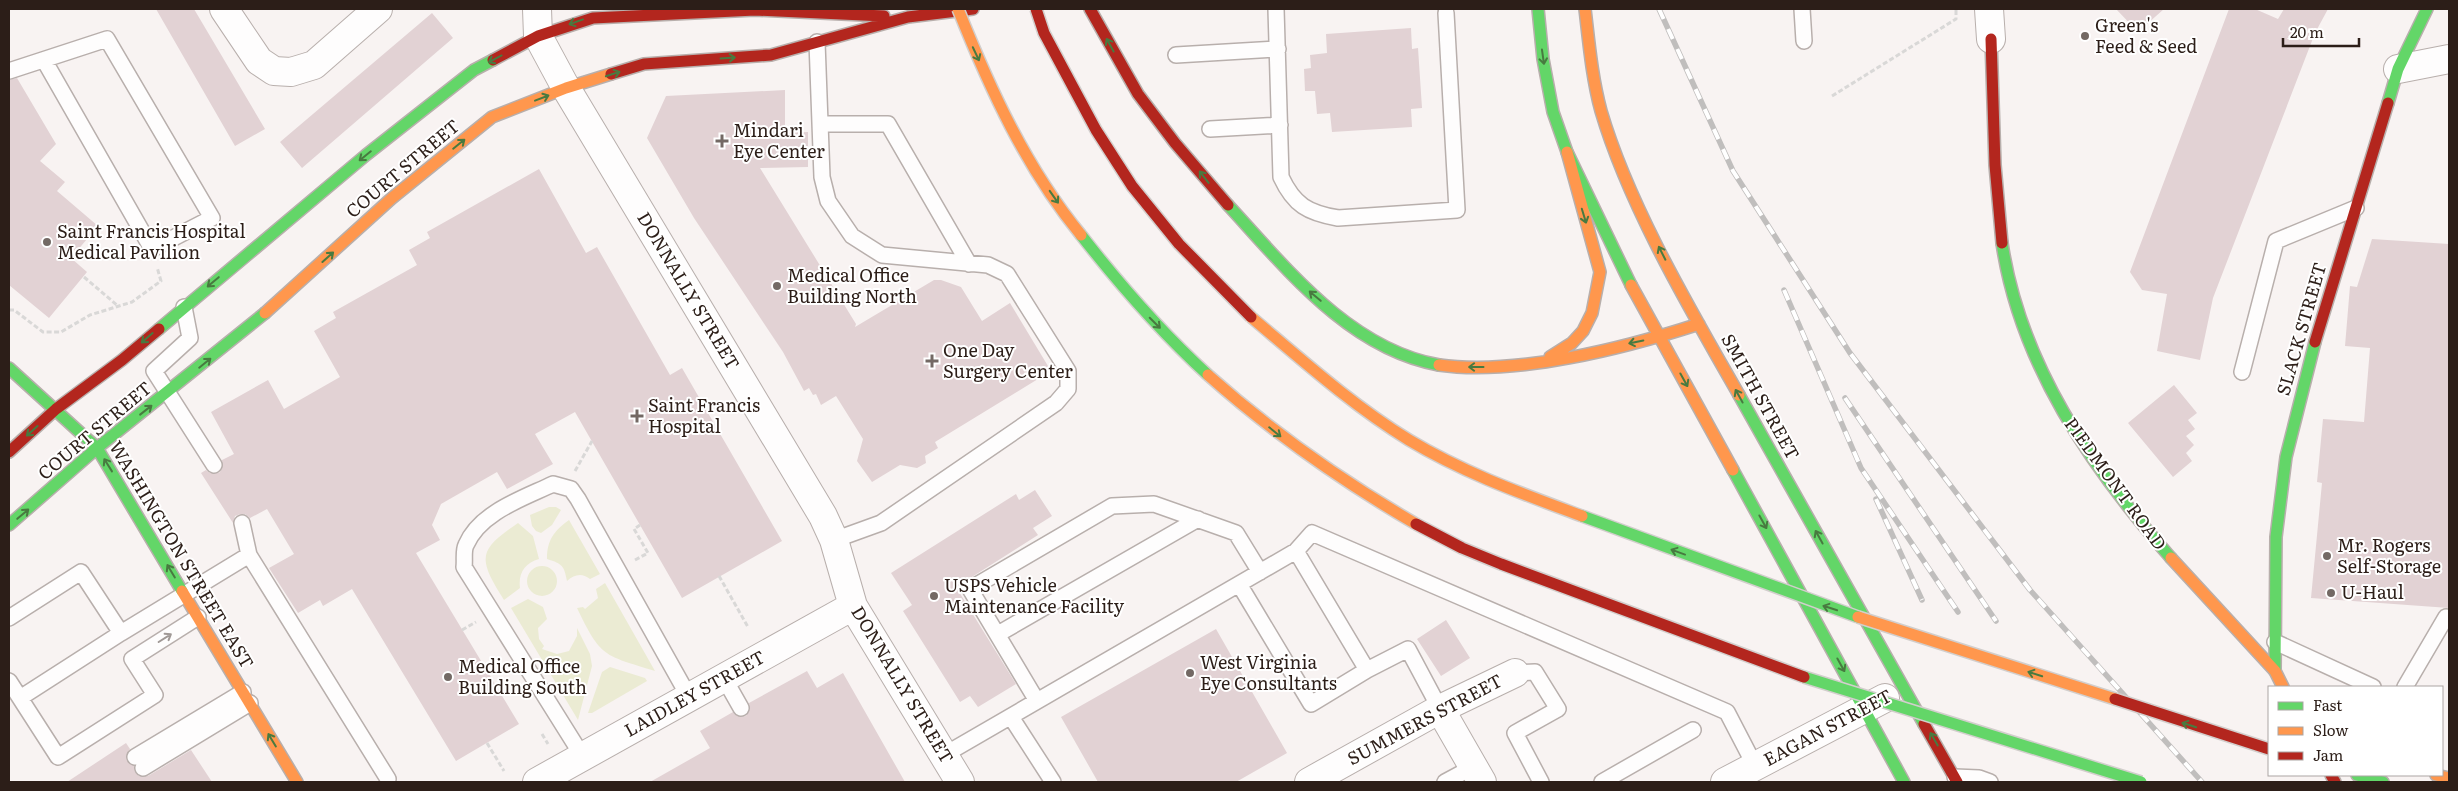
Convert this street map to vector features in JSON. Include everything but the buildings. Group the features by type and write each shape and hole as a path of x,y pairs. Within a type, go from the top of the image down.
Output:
{"main road":[{"path":"958,9 967,35 1008,124 1043,181 1091,250 1151,319 1229,395 1296,448 1354,487 1462,548 1779,668 2140,782"},
{"name":"COURT STREET","path":"9,525 97,448 260,318 392,198 492,117 566,88 644,64 771,55 908,17 973,9"},
{"path":"1036,9 1044,32 1096,130 1132,186 1180,244 1247,314 1338,390 1409,440 1486,481 1813,602 2214,733 2268,749"},
{"path":"1090,9 1137,93 1208,183 1293,277 1352,327 1399,353 1435,364 1473,368 1523,365 1661,337 1699,324"},
{"path":"1538,9 1543,59 1553,112 1567,152 1600,272 1592,312 1583,331 1572,343 1543,361"},
{"name":"SMITH STREET","path":"1586,9 1590,54 1601,110 1649,226 1699,324 1956,780"},
{"name":"SLACK STREET","path":"2275,671 2276,537 2286,457 2311,354 2398,69 2427,9"},
{"name":"COURT STREET","path":"9,452 56,409 122,360 366,154 474,70 538,36 594,18 755,10 908,17"},
{"name":"PIEDMONT ROAD","path":"1990,39 1995,163 2001,230 2012,291 2034,354 2068,420 2105,476 2165,554 2275,671 2283,686"},
{"path":"1567,152 1623,270 1904,782"},
{"name":"WASHINGTON STREET EAST","path":"9,368 97,448 297,782"},
{"path":"2214,733 2268,739"},
{"path":"2361,776 2383,782"}],"street":[{"path":"224,9 259,61 274,71 291,72 314,65 378,9"},
{"name":"DONNALLY STREET","path":"538,9 538,36 566,88 823,516 834,540 853,606 960,782"},
{"name":"PIEDMONT ROAD","path":"1989,9 1990,39"},
{"path":"2398,69 2449,59"},
{"name":"LAIDLEY STREET","path":"537,782 853,606"},
{"name":"SUMMERS STREET","path":"1309,782 1440,709 1515,673"},
{"name":"EAGAN STREET","path":"1725,782 1864,707 1905,688"},
{"path":"1440,709 1477,774"}],"lane":[{"path":"1276,9 1281,177 1290,195 1302,206 1320,215 1338,218 1457,210 1446,13"},
{"path":"1802,9 1804,42"},
{"path":"9,71 107,39 212,218 152,249 44,60"},
{"path":"817,42 822,177 828,201 852,236 882,255 988,266 1007,274 1068,371 1068,389 1056,403 881,523 834,540"},
{"path":"1176,55 1278,49"},
{"path":"820,124 888,124 969,264"},
{"path":"1210,129 1280,125"},
{"path":"2242,372 2276,241 2356,208"},
{"path":"184,307 190,338 154,370 214,464"},
{"path":"583,757 464,568 465,546 474,532 492,516 510,505 554,484 571,489 688,698"},
{"path":"1037,701 970,589 1112,506 1154,504 1236,533 1260,572"},
{"path":"998,634 1198,519"},
{"path":"242,523 249,555 388,779"},
{"path":"944,755 1296,551 1312,533 1727,712 1755,766"},
{"path":"1296,551 1367,670"},
{"path":"20,698 121,633 249,555"},
{"path":"9,618 81,572 121,633"},
{"path":"1239,584 1311,704 1367,670 1408,649 1440,709"},
{"path":"9,681 58,757 155,695 132,659 198,617"},
{"path":"2406,686 2446,618"},
{"path":"2275,642 2371,686"},
{"path":"1515,673 1535,672 1558,709 1515,734 1541,782"},
{"path":"724,678 741,708"},
{"path":"139,763 246,697"},
{"path":"1011,716 1053,782"},
{"path":"1602,782 1693,730"},
{"path":"1445,782 1477,774"},
{"path":"1956,780 1978,778 1990,782"}],"path":[{"path":"1832,96 1956,19 1956,9"},
{"path":"9,310 14,310 43,332 61,332 90,316 132,302 161,281 152,249"},
{"path":"84,276 118,306"},
{"path":"575,468 592,441"},
{"path":"719,576 748,627"},
{"path":"487,743 504,771"}],"green space":[{"path":"549,507 556,507 561,510 552,525 541,533 536,531 532,526 530,515"},
{"path":"569,520 600,574 590,579 578,575 567,581 562,566 547,559 548,546 552,536"},
{"path":"518,523 533,536 539,559 526,566 521,573 520,588 504,600 489,574 486,556 495,541"},
{"path":"542,566 553,570 557,581 553,592 542,596 531,592 527,581 531,570"},
{"path":"605,583 655,671 614,657 599,646 592,637 577,608 583,607 585,609 598,598 596,589"},
{"path":"528,599 543,607 547,619 538,628 539,639 544,646 542,649 557,654 569,651 577,636 577,628 590,654 592,666 578,720 511,608"},
{"path":"610,667 645,678 647,681 592,713 588,713 602,672"}],"railway":[{"path":"1659,9 1733,171 1850,353 2030,590 2202,782"},
{"path":"1784,290 1861,468 1958,612"},
{"path":"1845,398 1996,621"},
{"path":"1876,499 1922,600"}],"traffic: fast":[{"path":"1538,9 1543,59 1553,112 1567,152 1631,285"},
{"path":"2388,103 2398,69 2427,9"},
{"path":"159,329 366,155 474,70 493,60"},
{"path":"1228,205 1297,279 1348,324 1376,342 1406,356 1439,365"},
{"path":"1081,235 1142,308 1208,375"},
{"path":"2002,243 2011,288 2025,330 2042,372 2063,412 2113,487 2171,558"},
{"path":"9,525 97,448 265,313"},
{"path":"2275,671 2276,537 2286,457 2315,342"},
{"path":"9,368 97,448 182,591"},
{"path":"1739,395 1924,724"},
{"path":"1733,470 1904,782"},
{"path":"1582,516 1858,617"},
{"path":"1804,677 2141,782"},
{"path":"2361,776 2383,782"}],"traffic: slow":[{"path":"958,9 996,98 1026,155 1043,183 1081,235"},
{"path":"1585,9 1598,99 1627,183 1662,256 1739,395"},
{"path":"265,313 392,198 492,117 566,88 611,74"},
{"path":"1550,357 1572,343 1583,331 1592,313 1600,272 1567,152"},
{"path":"1631,285 1733,470"},
{"path":"1251,317 1347,397 1409,440 1472,473 1582,516"},
{"path":"1439,365 1502,367 1570,358 1638,342 1699,324"},
{"path":"1208,375 1308,455 1361,491 1416,524"},
{"path":"2171,558 2275,671 2282,686"},
{"path":"182,591 297,782"},
{"path":"1858,617 2115,699"},
{"path":"2440,776 2449,778"}],"traffic: jam":[{"path":"611,74 644,64 771,55 908,17 973,9"},
{"path":"1036,9 1044,33 1096,130 1132,186 1179,244 1251,317"},
{"path":"1090,9 1138,94 1175,143 1228,205"},
{"path":"493,60 538,36 593,18 755,10 884,16"},
{"path":"1991,39 1995,165 2002,243"},
{"path":"2315,342 2388,103"},
{"path":"9,452 56,409 122,360 159,329"},
{"path":"1416,524 1462,548 1501,564 1804,677"},
{"path":"2115,699 2268,749"},
{"path":"1924,724 1957,782"},
{"path":"2332,776 2335,782"}],"place":[{"name":"Green's Feed & Seed","path":"2085,36"},
{"name":"Mindari Eye Center","path":"722,141"},
{"name":"Saint Francis Hospital Medical Pavilion","path":"47,242"},
{"name":"Medical Office Building North","path":"777,286"},
{"name":"One Day Surgery Center","path":"932,361"},
{"name":"Saint Francis Hospital","path":"637,416"},
{"name":"Mr. Rogers Self-Storage","path":"2327,556"},
{"name":"U-Haul","path":"2331,593"},
{"name":"USPS Vehicle Maintenance Facility","path":"934,596"},
{"name":"West Virginia Eye Consultants","path":"1190,673"},
{"name":"Medical Office Building South","path":"448,677"}]}
